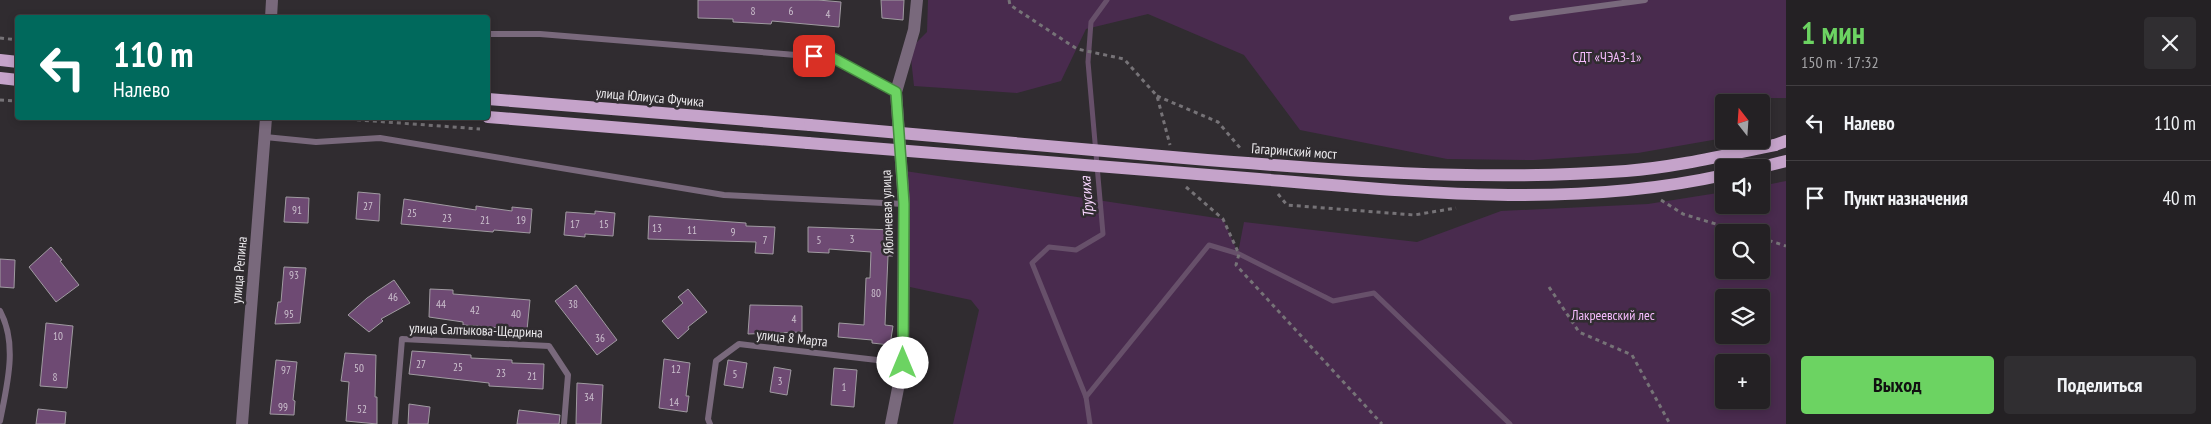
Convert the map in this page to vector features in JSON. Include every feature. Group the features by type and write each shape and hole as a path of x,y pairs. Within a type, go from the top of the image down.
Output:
{"main road":[{"path":"0,60 15,62"},
{"path":"0,78 15,80"},
{"name":"улица Юлиуса Фучика","path":"490,99 810,125"},
{"path":"490,117 1361,188 1496,196 1567,194 1642,188 1715,176"},
{"name":"Гагаринский мост","path":"810,125 1306,168 1463,176 1533,176 1629,171 1705,159 1780,143"},
{"path":"1770,165 1783,162"}],"street":[{"path":"271,15 272,0"},
{"name":"Яблоневая улица","path":"891,424 903,363 904,204 896,92 914,30 917,0"},
{"name":"улица Репина","path":"242,424 266,120"}],"lane":[{"path":"1512,18 1645,0"},
{"path":"490,34 540,34 833,58 896,92"},
{"path":"265,138 316,142 380,138 724,195 904,204"},
{"path":"0,311 7,324 10,341 8,378 0,421"},
{"name":"улица Салтыкова-Щедрина","path":"395,424 402,339 549,346 568,375 564,424"},
{"name":"улица 8 Марта","path":"710,424 708,419 716,361 739,344 903,363"}],"path":[{"path":"1009,0 1010,5 1077,49 1124,59"},
{"path":"0,38 15,40"},
{"path":"0,100 15,101"},
{"path":"1224,219 1239,254 1236,266 1382,424"},
{"path":"1770,241 1786,246"},
{"path":"1549,287 1579,332 1632,355 1670,424"}],"green space":[{"name":"СДТ «ЧЭАЗ-1»","path":"928,0 1786,0 1786,98 1770,98 1770,94 1715,94 1715,140 1638,153 1534,160 1447,159 1300,130 1244,55 1148,14 1086,29 1061,81 1017,93 914,86 910,49 927,32"},
{"name":"Лакреевский лес","path":"905,171 1223,219 1238,253 1244,222 1417,242 1501,211 1648,204 1715,193 1715,214 1770,214 1770,184 1786,181 1786,424 953,424 979,310 971,300 910,287"}],"building":[{"path":"698,0 818,0 841,2 839,27 772,21 771,24 733,22 733,19 698,18"},
{"path":"881,0 904,0 903,20 882,18"},
{"path":"358,192 380,194 379,221 356,219"},
{"path":"286,197 309,198 308,223 284,222"},
{"path":"404,199 476,210 476,206 512,211 512,207 532,209 530,233 494,230 493,232 401,224"},
{"path":"595,211 615,213 613,236 585,234 585,237 564,235 566,212 595,214"},
{"path":"649,216 746,223 746,226 775,227 773,254 755,253 756,242 648,239"},
{"path":"808,227 894,230 893,256 888,256 885,325 893,326 890,345 872,343 872,340 838,337 839,323 864,325 866,278 870,278 871,252 829,249 829,253 808,252"},
{"path":"51,247 79,285 56,302 29,267"},
{"path":"0,259 15,260 14,288 0,287"},
{"path":"284,267 306,268 300,323 275,324 278,302 281,302"},
{"path":"394,280 410,303 381,319 383,321 369,332 348,315 367,298"},
{"path":"576,285 617,340 597,355 555,301"},
{"path":"430,289 453,290 453,294 530,300 527,330 463,325 463,322 429,317"},
{"path":"688,289 707,312 688,327 689,329 678,339 662,321 683,303 678,297"},
{"path":"750,305 802,306 802,332 748,334"},
{"path":"46,323 73,326 67,388 40,386"},
{"path":"412,351 471,355 471,358 512,360 512,363 544,364 543,389 489,386 489,383 409,374"},
{"path":"345,353 376,355 375,397 377,397 377,424 346,421 349,382 341,381"},
{"path":"664,359 690,363 686,396 689,396 687,412 659,408"},
{"path":"276,360 297,362 293,400 295,401 294,415 270,414"},
{"path":"728,360 747,363 743,388 724,385"},
{"path":"774,367 791,370 787,395 770,392"},
{"path":"834,368 857,370 854,407 831,405"},
{"path":"577,383 603,385 601,424 576,424"},
{"path":"409,404 430,407 428,424 408,424"},
{"path":"38,409 66,412 65,424 36,424"},
{"path":"519,410 560,415 559,424 517,424"}],"waterway":[{"name":"Трусиха","path":"1090,424 1086,397 1032,263 1049,247 1076,250 1103,234 1088,62 1091,22 1107,0"},
{"path":"1086,397 1209,245 1239,254 1333,301 1374,293 1510,424"}],"route":[{"path":"814,56 833,58 896,92 904,204 903,363"}]}
